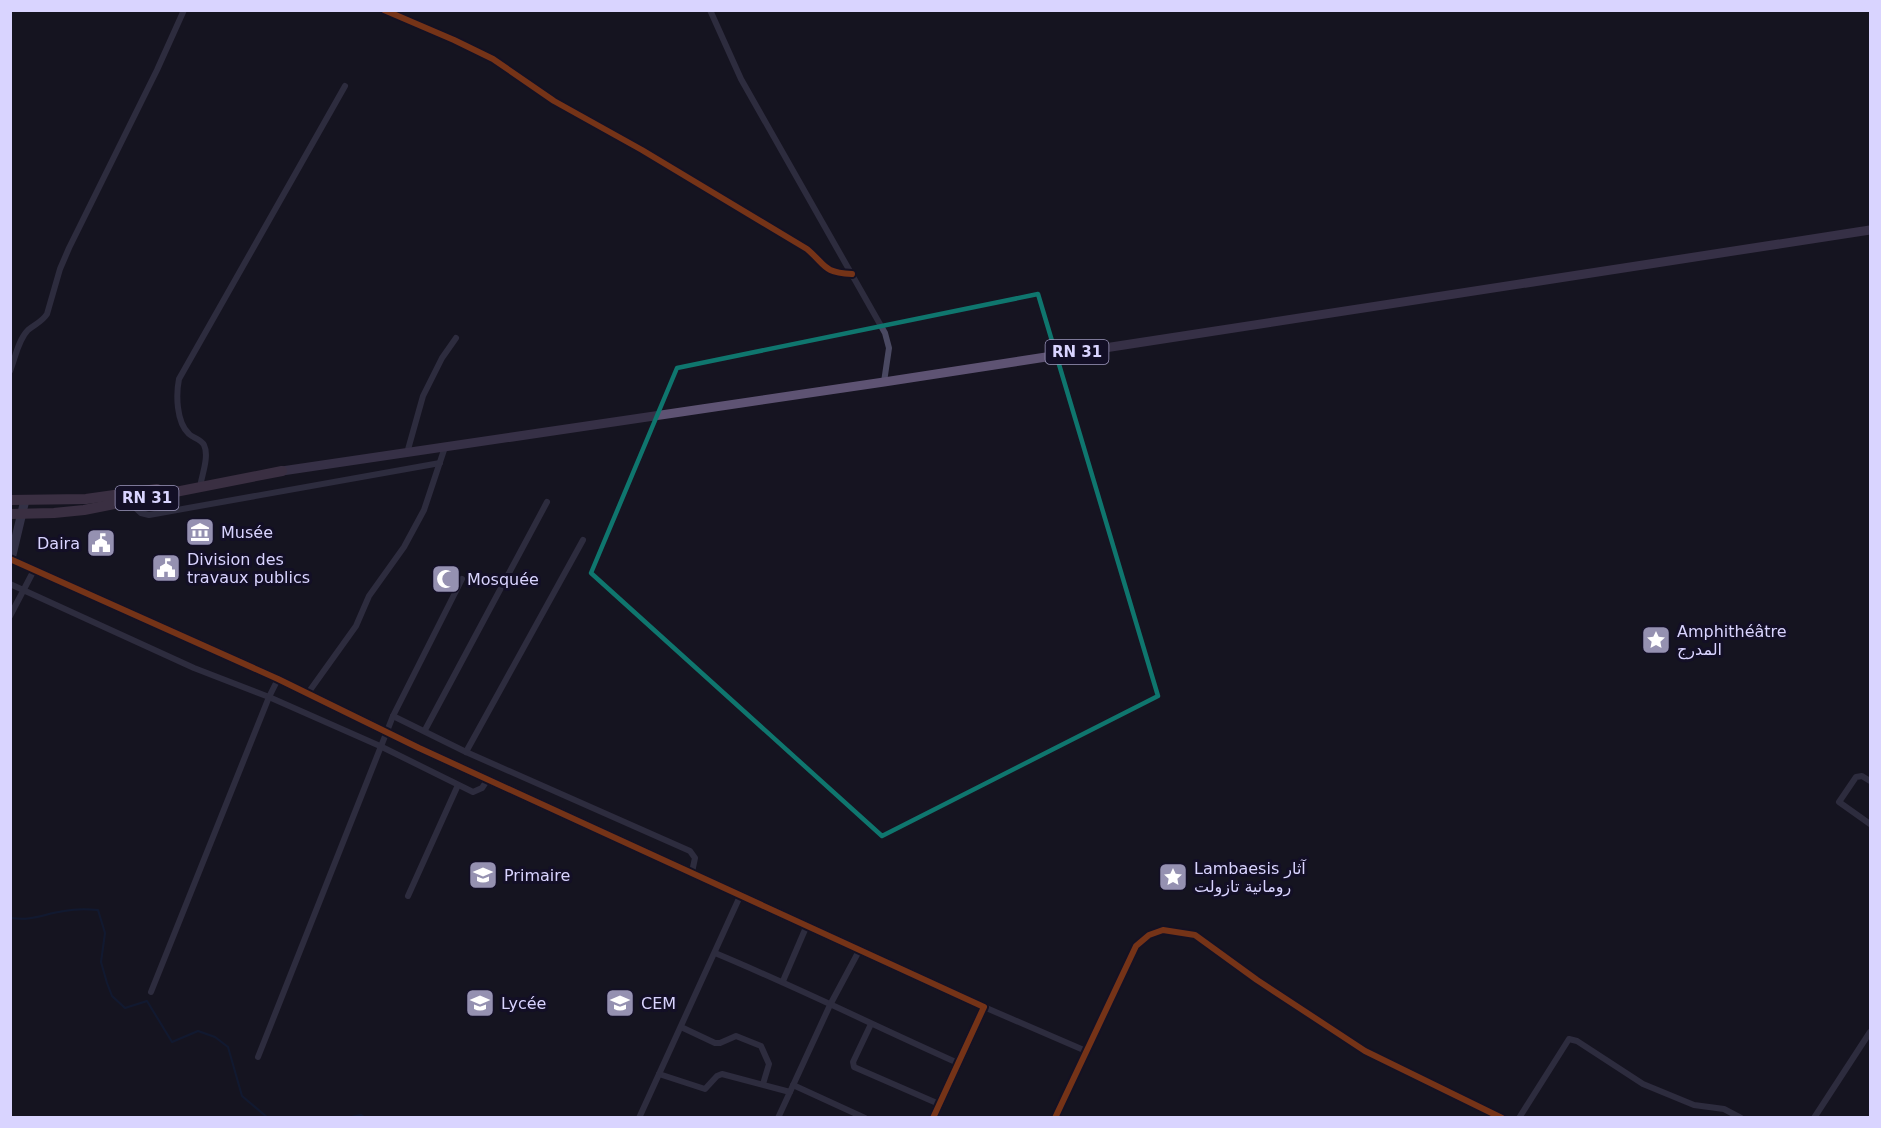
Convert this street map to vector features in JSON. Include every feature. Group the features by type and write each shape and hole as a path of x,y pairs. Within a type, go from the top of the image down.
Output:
{"highway":[{"name":"RN 31","path":"10,500 86,499 282,471"},
{"name":"RN 31","path":"10,514 74,511 282,471"}],"main road":[{"name":"RN 31","path":"282,471 884,382 1870,230"}],"street":[{"path":"10,371 23,337 42,321 46,314 69,248 184,10"},
{"path":"384,10 454,40 493,60 554,101 807,249 826,269 837,273 852,274"},
{"path":"710,10 741,79 888,341 884,382"},
{"path":"201,482 205,447 200,440 189,434 180,417 177,398 179,379 345,86"},
{"path":"407,453 423,396 442,358 456,338"},
{"path":"308,693 356,626 369,596 404,547 424,510 445,447"},
{"path":"129,501 141,513 149,515 440,463"},
{"path":"25,500 11,559 278,679 488,779 1086,1051"},
{"path":"425,730 547,502"},
{"path":"466,752 582,540"},
{"path":"10,616 34,570"},
{"path":"258,1056 386,732 462,579"},
{"path":"10,584 194,668 269,697 473,792 478,791 488,779"},
{"path":"151,992 278,679"},
{"path":"393,716 466,752 690,851 695,858 692,872"},
{"path":"1870,781 1862,776 1856,777 1839,802 1870,824"},
{"path":"408,896 458,785"},
{"path":"639,1118 741,894"},
{"path":"783,981 807,925"},
{"path":"1055,1118 1136,946 1149,935 1163,930 1182,931 1195,935 1257,980 1365,1052 1502,1118"},
{"path":"778,1118 830,1005 860,948"},
{"path":"715,953 783,981 958,1064"},
{"path":"933,1118 984,1006"},
{"path":"871,1024 853,1062 854,1066 939,1104"},
{"path":"681,1027 716,1043 736,1036 761,1046 769,1064 763,1084"},
{"path":"1814,1118 1870,1032"},
{"path":"1519,1118 1569,1039 1577,1041 1642,1084 1694,1105 1724,1109 1741,1118"},
{"path":"659,1074 702,1089 708,1088 717,1076 722,1074 790,1092"},
{"path":"793,1084 865,1118"}],"highlighted area":[{"path":"1038,294 1158,696 882,836 591,573 677,368"}],"waterway":[{"path":"10,916 26,919 68,910 98,910 105,933 101,962 112,996 125,1008 147,1001 172,1042 198,1031 215,1037 228,1047 242,1096 268,1118"},
{"path":"347,1118 361,1115 366,1118"}],"cycle path":[{"path":"384,10 493,59 554,101 642,150 807,249 830,270 852,274"},
{"path":"10,559 278,679 419,748 984,1007 933,1118"},
{"path":"1055,1118 1136,946 1149,935 1163,930 1195,935 1257,980 1365,1051 1502,1118"}],"place":[{"name":"Musée","path":"200,532"},
{"name":"Daira","path":"101,543"},
{"name":"Division des travaux publics","path":"166,568"},
{"name":"Mosquée","path":"446,579"},
{"name":"Amphithéâtre المدرج","path":"1656,640"},
{"name":"Primaire","path":"483,875"},
{"name":"Lambaesis آثار رومانية تازولت","path":"1173,877"},
{"name":"Lycée","path":"480,1003"},
{"name":"CEM","path":"620,1003"}]}
